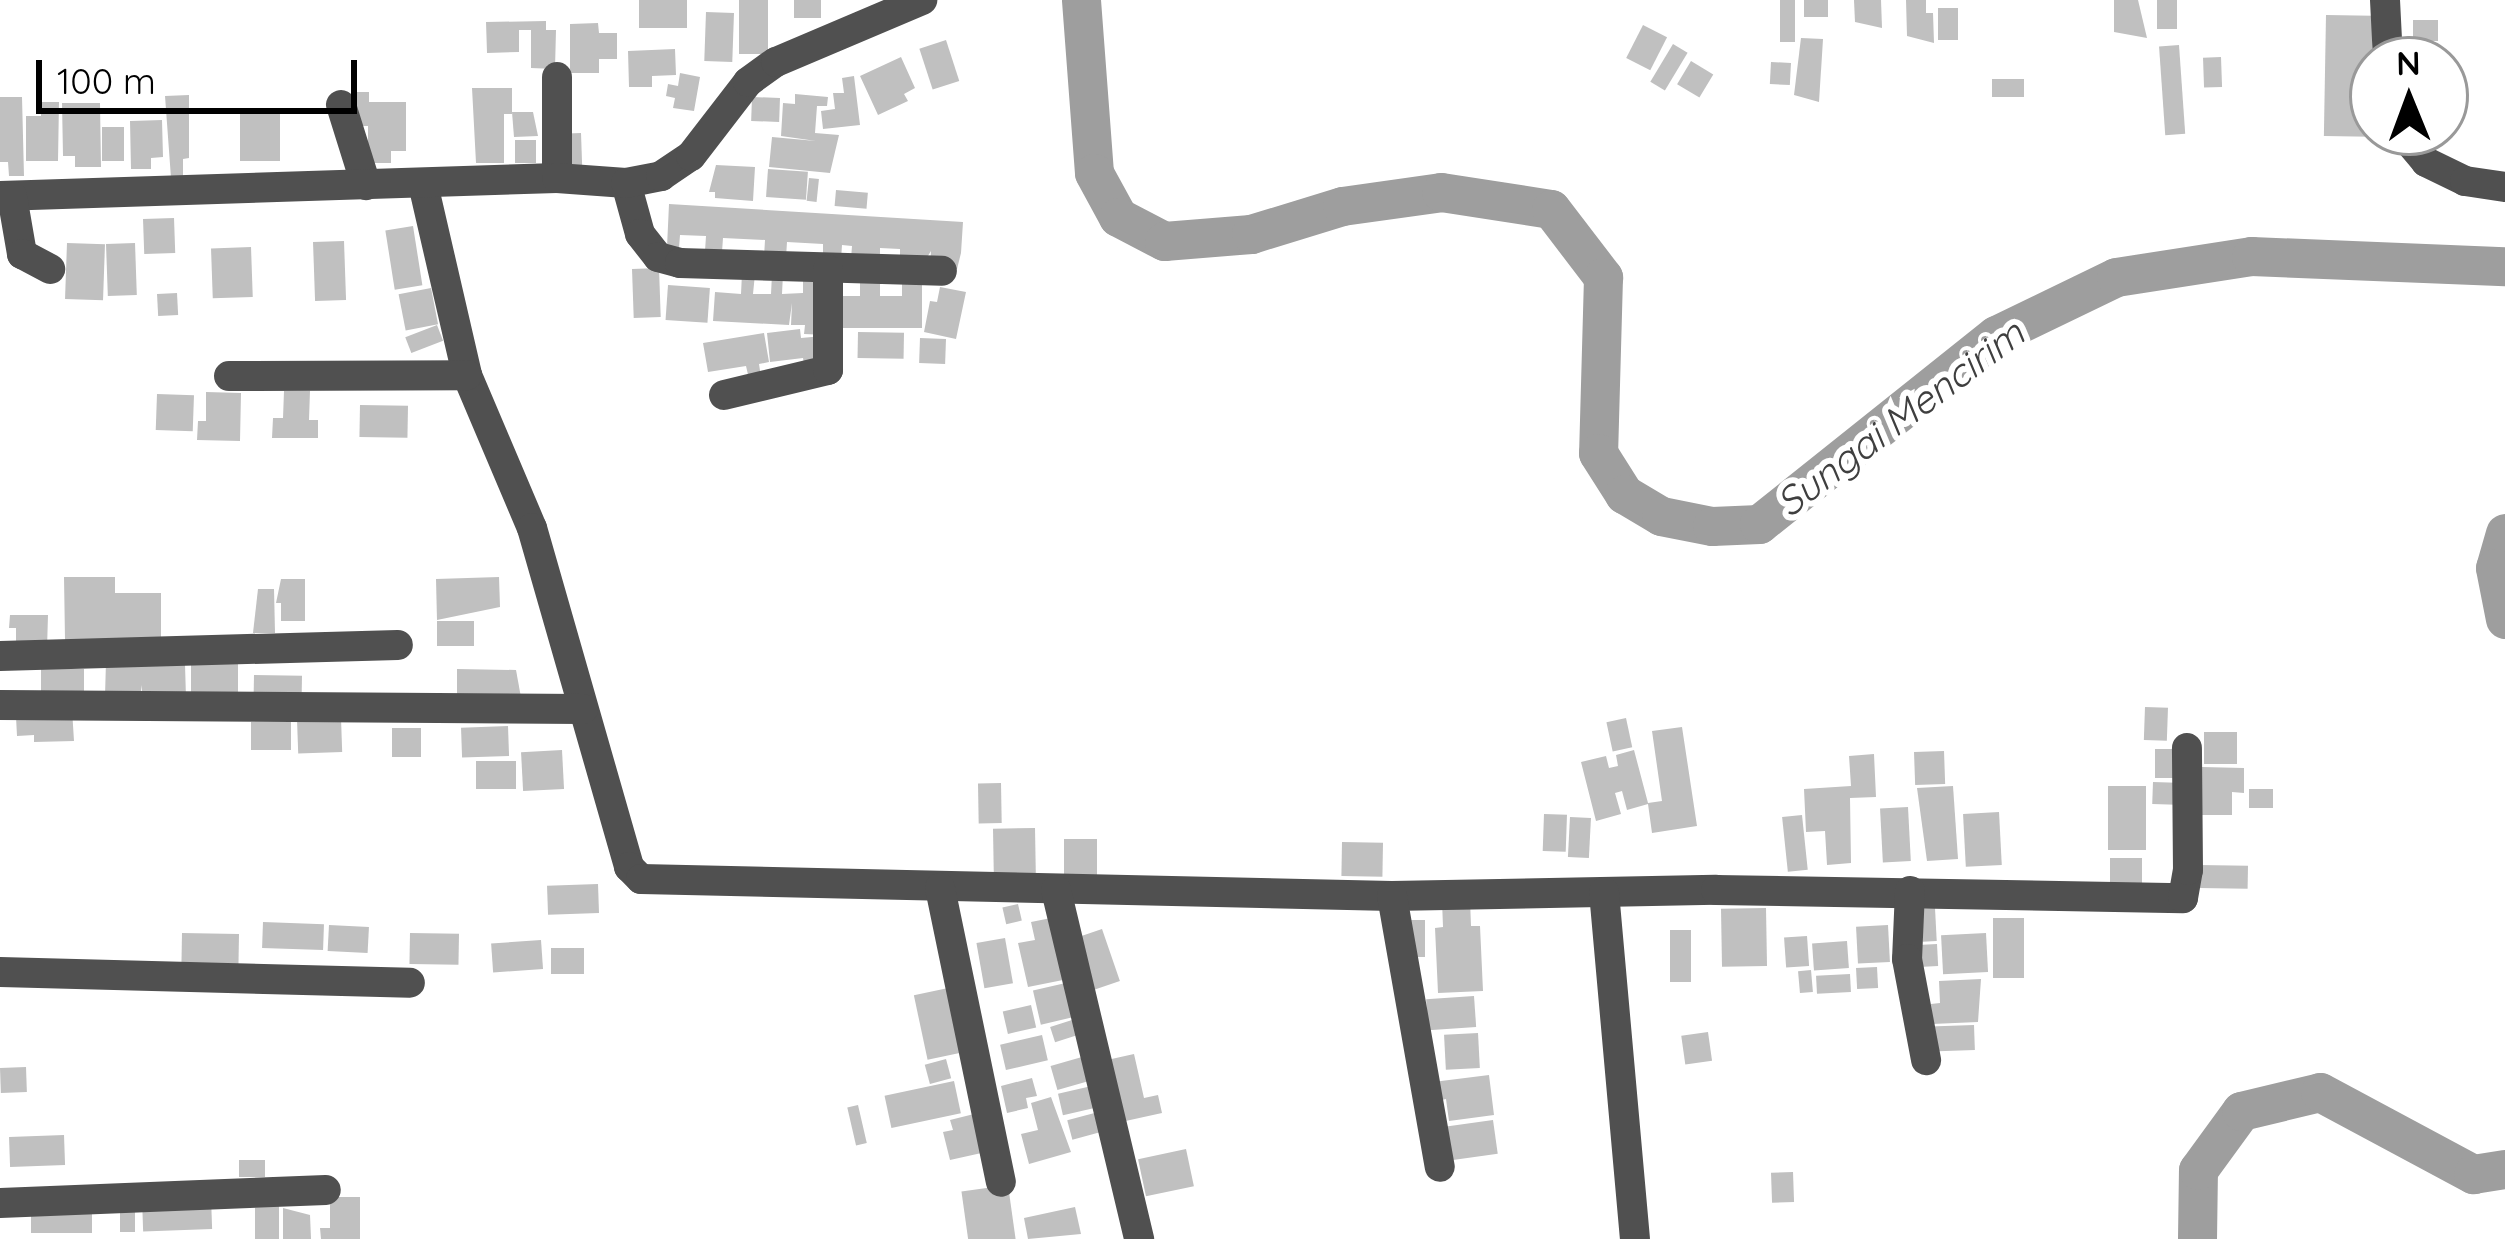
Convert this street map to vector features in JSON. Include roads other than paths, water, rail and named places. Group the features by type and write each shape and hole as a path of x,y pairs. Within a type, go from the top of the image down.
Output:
{"street":[{"path":"50,269 22,254 6,196 557,178 626,183 680,166 748,82 776,62 922,0"},
{"path":"2385,0 2387,36"},
{"path":"556,76 557,178"},
{"path":"340,105 366,185"},
{"path":"2421,156 2464,182 2505,187"},
{"path":"626,183 640,235 658,257 829,270 942,271"},
{"path":"423,184 467,375 532,528 629,867 641,879 1392,896 1910,891 2183,898 2188,870 2187,748"},
{"path":"724,395 829,370 829,270"},
{"path":"230,376 467,375"},
{"path":"0,656 398,645"},
{"path":"0,705 583,709"},
{"path":"940,887 1001,1182"},
{"path":"1056,890 1139,1239"},
{"path":"1910,891 1906,959 1926,1060"},
{"path":"1604,892 1635,1239"},
{"path":"1392,896 1441,1167"},
{"path":"0,972 410,983"},
{"path":"0,1203 326,1190"}],"waterway":[{"name":"Sungai Mencirim","path":"1081,0 1094,173 1118,217 1164,241 1251,234 1342,206 1441,192 1551,209 1603,277 1598,453 1624,494 1661,516 1712,526 1759,524 1996,335 2116,277 2251,256 2505,266"},
{"name":"Sungai Mencirim","path":"2505,533 2495,568 2505,619"},
{"name":"Sungai Mencirim","path":"2197,1239 2198,1170 2241,1111 2320,1092 2473,1174 2505,1169"}]}
